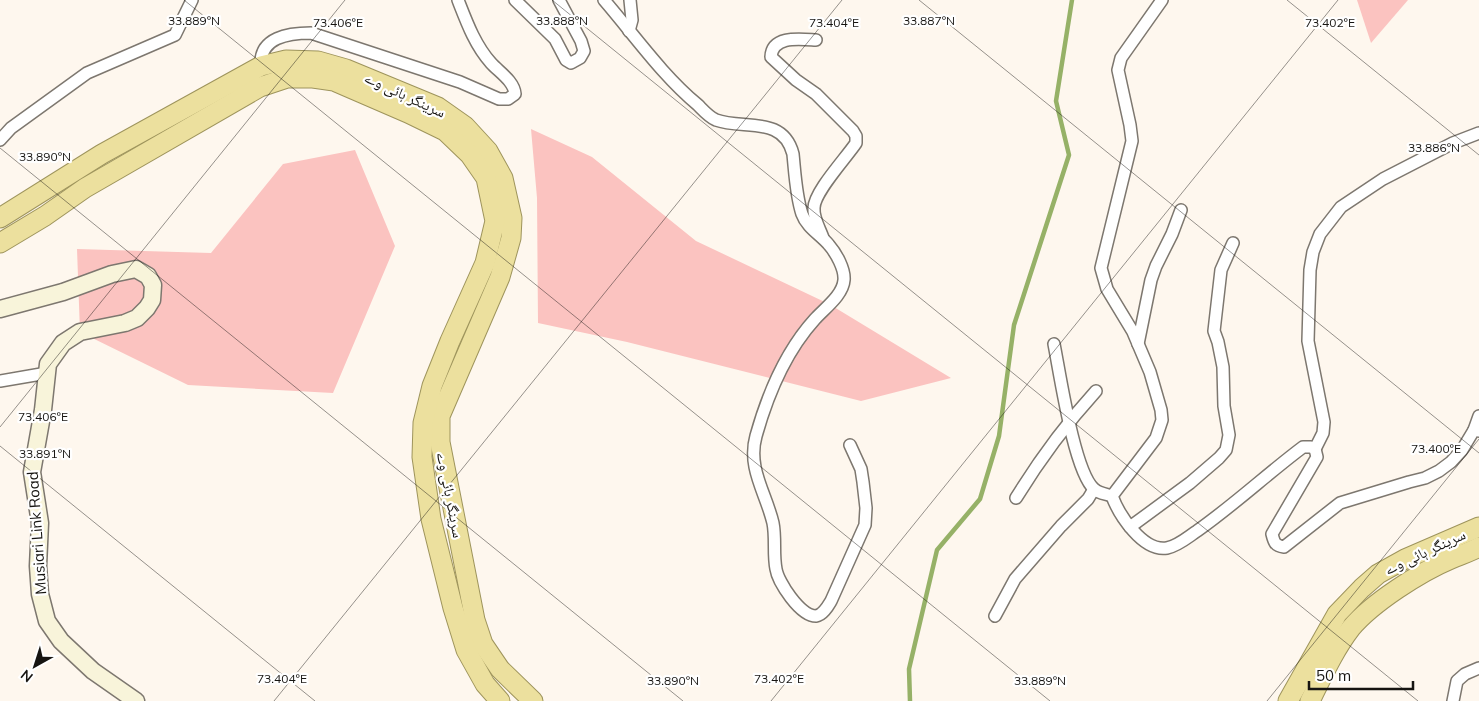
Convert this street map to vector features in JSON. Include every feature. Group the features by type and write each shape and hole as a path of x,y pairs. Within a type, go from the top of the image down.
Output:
{"highway":[{"name":"سرینگر ہائی وے","path":"0,218 102,154 261,66 286,60 318,61 346,69 438,107 465,126 488,151 503,178 512,218 511,238 500,277 440,416 440,442 475,620 483,644 500,669 533,701"},
{"name":"سرینگر ہائی وے","path":"0,244 85,188 260,87 288,78 313,78 334,81 408,113 437,128 464,149 486,178 495,220 485,263 432,386 423,423 422,457 431,520 453,608 466,650 485,684 500,701"},
{"name":"سرینگر ہائی وے","path":"1288,701 1337,614 1362,588 1378,574 1405,559 1479,527"},
{"name":"سرینگر ہائی وے","path":"1310,701 1337,648 1352,628 1380,602 1421,575 1450,559 1479,547"}],"main road":[{"name":"Musiari Link Road","path":"0,309 63,292 112,274 136,269 148,276 153,285 152,300 137,318 125,323 80,332 62,343 48,364 43,410 32,472 40,523 38,566 40,594 47,621 61,641 93,671 136,701"}],"street":[{"path":"0,140 5,127 87,73 175,35 192,0"},
{"path":"261,66 260,57 268,44 284,36 298,33 311,34 460,82 500,99 508,99 515,94 515,89 511,82 491,63 477,45 458,0"},
{"path":"515,0 555,40 566,60 571,63 580,58 584,51 581,41 559,0"},
{"path":"604,0 684,93 714,119 763,126 784,137 791,146 793,154 802,215 817,235 829,245 842,269 844,280 835,299 808,327 780,369 755,438 753,462 756,476 765,495 774,526 776,569 781,586 805,612 813,616 817,616 826,609 832,601 865,525 866,508 861,469 850,445"},
{"path":"629,31 632,20 630,0"},
{"path":"1112,496 1150,447 1162,420 1157,392 1138,344 1107,289 1101,268 1132,141 1118,70 1121,58 1162,0"},
{"path":"816,40 793,39 779,42 771,52 771,57 790,75 816,94 856,136 856,143 827,181 814,207 814,214 825,242"},
{"path":"1479,133 1453,143 1383,179 1341,207 1320,234 1313,252 1308,340 1324,422 1323,432 1315,449 1317,457 1313,466 1272,534 1275,543 1278,546 1284,547 1340,503 1425,478 1439,471 1451,462 1477,430 1479,416"},
{"path":"1138,344 1156,266 1172,234 1181,210"},
{"path":"1130,527 1190,483 1226,450 1229,434 1224,406 1223,366 1214,331 1221,270 1233,243"},
{"path":"1054,344 1078,459 1094,490 1112,496"},
{"path":"0,381 47,373"},
{"path":"1016,498 1042,456 1069,420 1096,390"},
{"path":"1112,496 1115,505 1130,527 1142,538 1158,547 1167,548 1176,545 1232,506 1303,447 1311,446 1315,449"},
{"path":"994,616 1015,579 1094,490"},
{"path":"1453,701 1457,681 1465,674 1479,668"}],"shaded area":[{"path":"1357,0 1408,0 1371,43"},
{"path":"531,129 592,157 696,241 829,304 951,378 861,401 627,342 538,323 537,198"},
{"path":"355,150 395,246 333,393 188,385 80,332 77,249 211,253 283,164"}],"waterway":[{"path":"910,701 909,669 937,550 980,499 999,436 1014,325 1069,155 1056,101 1072,0"}]}
